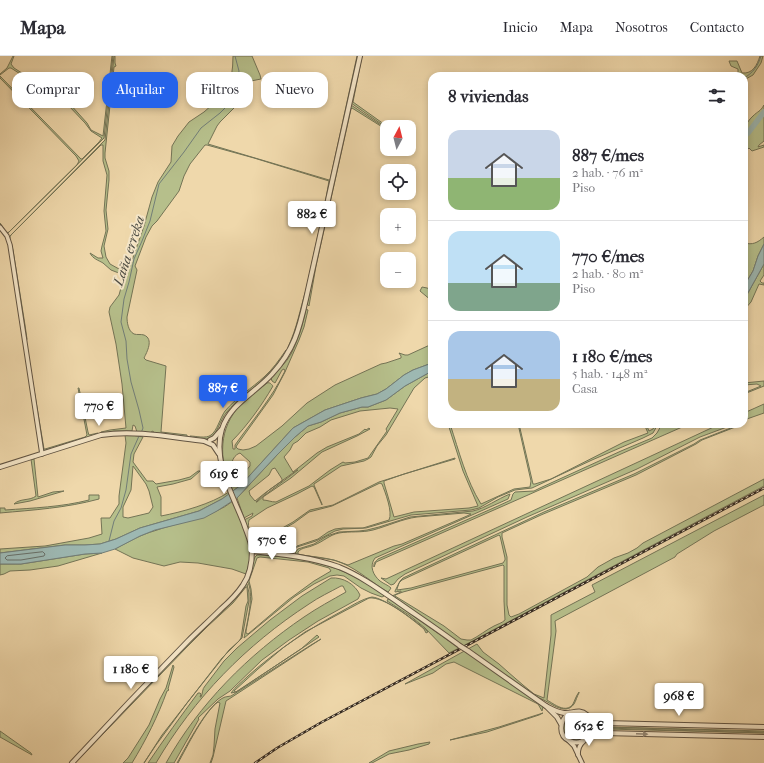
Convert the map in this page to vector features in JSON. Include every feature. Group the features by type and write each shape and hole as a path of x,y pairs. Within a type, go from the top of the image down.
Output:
{"street":[{"path":"210,441 223,426 234,408 271,375 285,359 297,336 360,56"},
{"path":"0,227 7,236 10,245 42,454"},
{"path":"72,763 189,640 239,591 248,576 252,560 252,551 250,540 225,476 220,455 220,443 223,426"},
{"path":"0,467 101,435 113,433 130,433 210,441 215,444 220,443"},
{"path":"210,441 220,455"},
{"path":"252,551 307,558 330,564 349,572 382,592 546,706 558,712 569,713"},
{"path":"546,706 557,717 561,725"},
{"path":"582,763 574,746 561,730 562,720 569,713 575,711 582,712 591,720 605,723 764,727"},
{"path":"590,736 592,731 591,720"},
{"path":"578,756 579,747 581,744 590,736 597,733 764,738"},
{"path":"567,739 574,742 582,742 585,740"}],"green space":[{"path":"14,56 11,64 20,72 9,68 0,75 7,68"},
{"path":"112,56 111,72 110,72"},
{"path":"114,56 115,56 116,66 112,72"},
{"path":"233,56 252,56 261,79 253,81 253,72 232,72"},
{"path":"358,56 300,319 288,348 306,290 329,181 205,145 190,164 179,191 152,226 146,237 135,266 137,270 127,317 129,329 132,333 144,335 149,339 149,346 144,358 146,360 166,366 161,432 187,435 187,437 154,434 152,431 151,433 137,432 135,426 133,425 132,431 114,431 102,434 101,432 126,428 122,384 116,344 109,312 110,307 119,295 124,275 111,270 94,258 90,253 98,258 103,258 101,251 106,231 104,211 107,175 103,161 103,145 101,145 11,235 10,240 13,250 27,339 26,342 44,449 85,437 87,435 78,388 89,435 99,434 44,451 42,450 9,237 105,140 108,108 110,108 105,153 109,171 106,210 108,229 104,246 106,257 110,264 125,271 129,269 158,182 171,162 172,146 189,122 209,108 234,108 217,126 208,144 330,180"},
{"path":"362,56 353,102 380,121 380,123 351,103"},
{"path":"760,56 763,56 761,63 753,75 748,78 748,72 754,68"},
{"path":"729,61 737,61 742,72 738,72 738,69 731,66"},
{"path":"0,76 12,88 12,90 0,78"},
{"path":"351,105 380,126 352,108 351,109 316,266 309,306 307,304"},
{"path":"764,105 764,141 758,147 764,145 764,147 752,151 749,148 748,149 748,122"},
{"path":"29,108 31,108 81,159 102,138 91,131 71,108 74,108 87,123 91,130 103,136 107,108 104,138 77,164 79,161 76,156"},
{"path":"77,164 77,165 14,227"},
{"path":"0,223 7,233 9,232 7,234"},
{"path":"764,237 764,244 748,279 748,244 759,241"},
{"path":"764,264 764,275 760,281 764,283 764,285 759,284 748,305 748,293"},
{"path":"422,287 428,288 428,298 420,291"},
{"path":"306,309 308,310 304,327 285,372 273,395 237,445 236,447 238,449 249,449 256,446 282,426 307,403 335,385 381,364 401,358 399,353 408,355 428,346 428,364 404,375 377,394 325,410 293,428 241,485 233,491 225,471 223,460 226,428 237,409 247,398 267,383 270,383 273,386 254,415 232,441 233,449 235,449 235,445 280,381 285,371 284,369 275,383 271,378 291,354 302,326","holes":["240,453 250,462 250,466 235,483 231,466 236,455"]},
{"path":"286,350 287,352 270,374 242,397 226,413 212,437 204,439 191,438 190,436 206,437 213,433 225,411 267,374"},
{"path":"428,373 428,377 414,388 371,457 364,461 341,466 314,484 322,505 314,487 312,486 267,508 249,520 251,534 254,541 259,541 293,522 310,510 333,505 379,482 401,475 384,481 394,517 414,512 478,506 463,471 449,428 451,428 467,475 481,504 514,489 530,487 531,481 519,428 533,484 535,484 551,479 624,442 648,433 646,428 648,428 649,431 656,428 653,433 643,438 532,488 515,490 498,497 479,508 411,515 366,528 343,529 335,531 316,541 297,547 292,553 258,550 253,547 244,520 252,516 253,513 244,518 237,498 295,437 308,426 340,413 362,407 368,407 386,400 405,386","holes":["390,408 398,409 386,429 387,431 368,458 355,462 343,462 309,486 276,502 263,500 263,497 291,478 322,452 370,429 365,429 359,434 327,447 293,472 284,457 293,444 306,433 331,420 360,411","275,468 282,481 298,470 256,502 268,491 255,501 250,495 249,491 269,475 272,469","380,483 382,484 387,497 390,512 389,520 363,528 335,529 318,539 297,546 292,551 258,548 256,546 256,544 294,523 309,512 332,506"]},
{"path":"764,381 764,386 748,392 761,386 757,384 748,385 748,383"},
{"path":"764,404 764,413 748,419 748,411"},
{"path":"660,428 680,428 376,562 374,567 374,563 378,559 511,500 515,492 534,491 652,438"},
{"path":"711,428 724,428 700,437 637,469 527,517 405,574 394,584 391,585 381,578 386,579"},
{"path":"733,428 702,440 636,475 502,533 507,557 507,605 509,615 511,617 519,614 587,577 598,567 614,558 628,553 643,543 764,479 764,486 463,646 392,596 401,592 395,591 399,583 400,581 403,578 544,512 634,474 700,440","holes":["499,535 500,536 505,558 503,563 411,588 397,590 399,583 402,580","503,565 505,620 471,640 461,639 444,626 395,596 403,592"]},
{"path":"125,435 143,437 134,454 133,462 147,481 153,481 156,484 179,480 190,477 200,471 191,479 157,487 161,497 161,516 196,507 229,492 230,494 199,511 140,528 116,539 100,544 65,545 0,553 0,549 45,546 89,538 102,534 101,518 110,518 119,504 126,443","holes":["133,466 146,484 153,507 149,513 128,518 123,517 123,507 131,490"]},
{"path":"455,458 455,459 409,473"},
{"path":"31,459 34,459 38,497 53,492 64,491 14,504 36,496"},
{"path":"510,494 508,499 375,558 372,564 374,573 380,581 391,588 388,592 354,569 342,563 331,560 334,560 348,565 402,544 471,514 464,513 417,517 373,530 339,533 332,535 317,544 301,549 298,552 298,554 305,555 296,554 295,553 298,549 314,544 327,536 339,532 367,530 410,517 473,511"},
{"path":"89,495 99,495 99,499 62,507 0,513 0,508 5,508 5,510 26,509 58,506 89,500"},
{"path":"764,495 764,505 714,531 677,554 675,557 555,621 556,631 547,700 556,706 567,708 573,704 579,692 575,703 570,708 562,709 539,698 469,650 534,699 543,707 542,711 538,704 454,662 446,664 433,673 405,684 477,644 483,652 534,694 544,698 551,635 551,615 595,592 592,585"},
{"path":"233,501 249,542 250,560 246,574 232,569 198,563 180,562 164,566 133,558 115,549 149,533 215,512"},
{"path":"102,553 58,566 10,571 0,575 0,564 21,564 85,554"},
{"path":"257,555 261,555 311,561 346,572 384,596 382,597 361,588 344,576 330,576 294,597 244,638 250,600 247,581","holes":["260,557 308,562 329,568 331,571 314,581 288,600 248,634 246,633 252,599 249,581 257,558"]},
{"path":"331,578 344,580 352,585 360,595 358,599 318,621 262,660 230,691 218,699 198,718 199,719 174,763 166,763 179,741 209,701 244,664 304,617 346,592 343,586 313,601 264,637 223,674 204,695 187,716 156,763 148,763 198,693 201,694 201,697 204,687 224,661 270,620 302,596"},
{"path":"246,583 249,593 249,601 242,638 239,641 241,638 248,601 247,587 76,762 73,763 192,640 228,606"},
{"path":"372,597 385,601 393,606 417,622 428,632 426,633 424,629 406,615 375,598 369,598 314,627 358,602 365,599"},
{"path":"388,599 459,648 449,653 425,628 409,615 387,601"},
{"path":"317,635 319,637 301,649"},
{"path":"321,639 226,701 211,763 220,703 218,702 202,721 177,763 198,726 205,716 218,701 225,697 231,696"},
{"path":"283,648 234,691 236,692 231,693 248,676"},
{"path":"225,655 187,703 222,658"},
{"path":"173,665 174,667 169,690 167,691 147,737 132,763 123,763 128,758 149,725 166,688"},
{"path":"187,703 156,745 144,763 162,735"},
{"path":"543,713 487,732 450,740 499,727"},
{"path":"576,714 585,718 589,727 585,736 576,740 567,736 563,727 567,718"},
{"path":"606,727 764,731 764,732"},
{"path":"606,728 764,733 606,729"},
{"path":"0,731 31,753 32,755 0,737"},
{"path":"430,742 429,744 409,750 389,754 372,763 369,763 389,751"}],"water":[{"path":"764,244 764,264 748,293 748,279 753,271"},
{"path":"428,364 428,373 405,386 386,400 368,407 362,407 340,413 308,426 277,455 237,498 204,518 155,530 115,549 102,553 85,554 21,564 0,564 0,553 65,545 100,544 116,539 140,528 199,511 222,499 241,485 293,428 325,410 377,394 413,370"}],"waterway":[{"name":"Laña erreka","path":"141,433 143,428 131,382 126,341 121,322 124,299 134,259 150,221 159,184 201,128 232,101 239,71 235,56"},
{"path":"748,75 755,69 761,56"},
{"path":"748,133 764,112"},
{"name":"Laña erreka","path":"109,541 114,521 121,508 126,490 131,454 139,436"}],"railway":[{"path":"255,763 277,748 322,722 764,488"}]}
